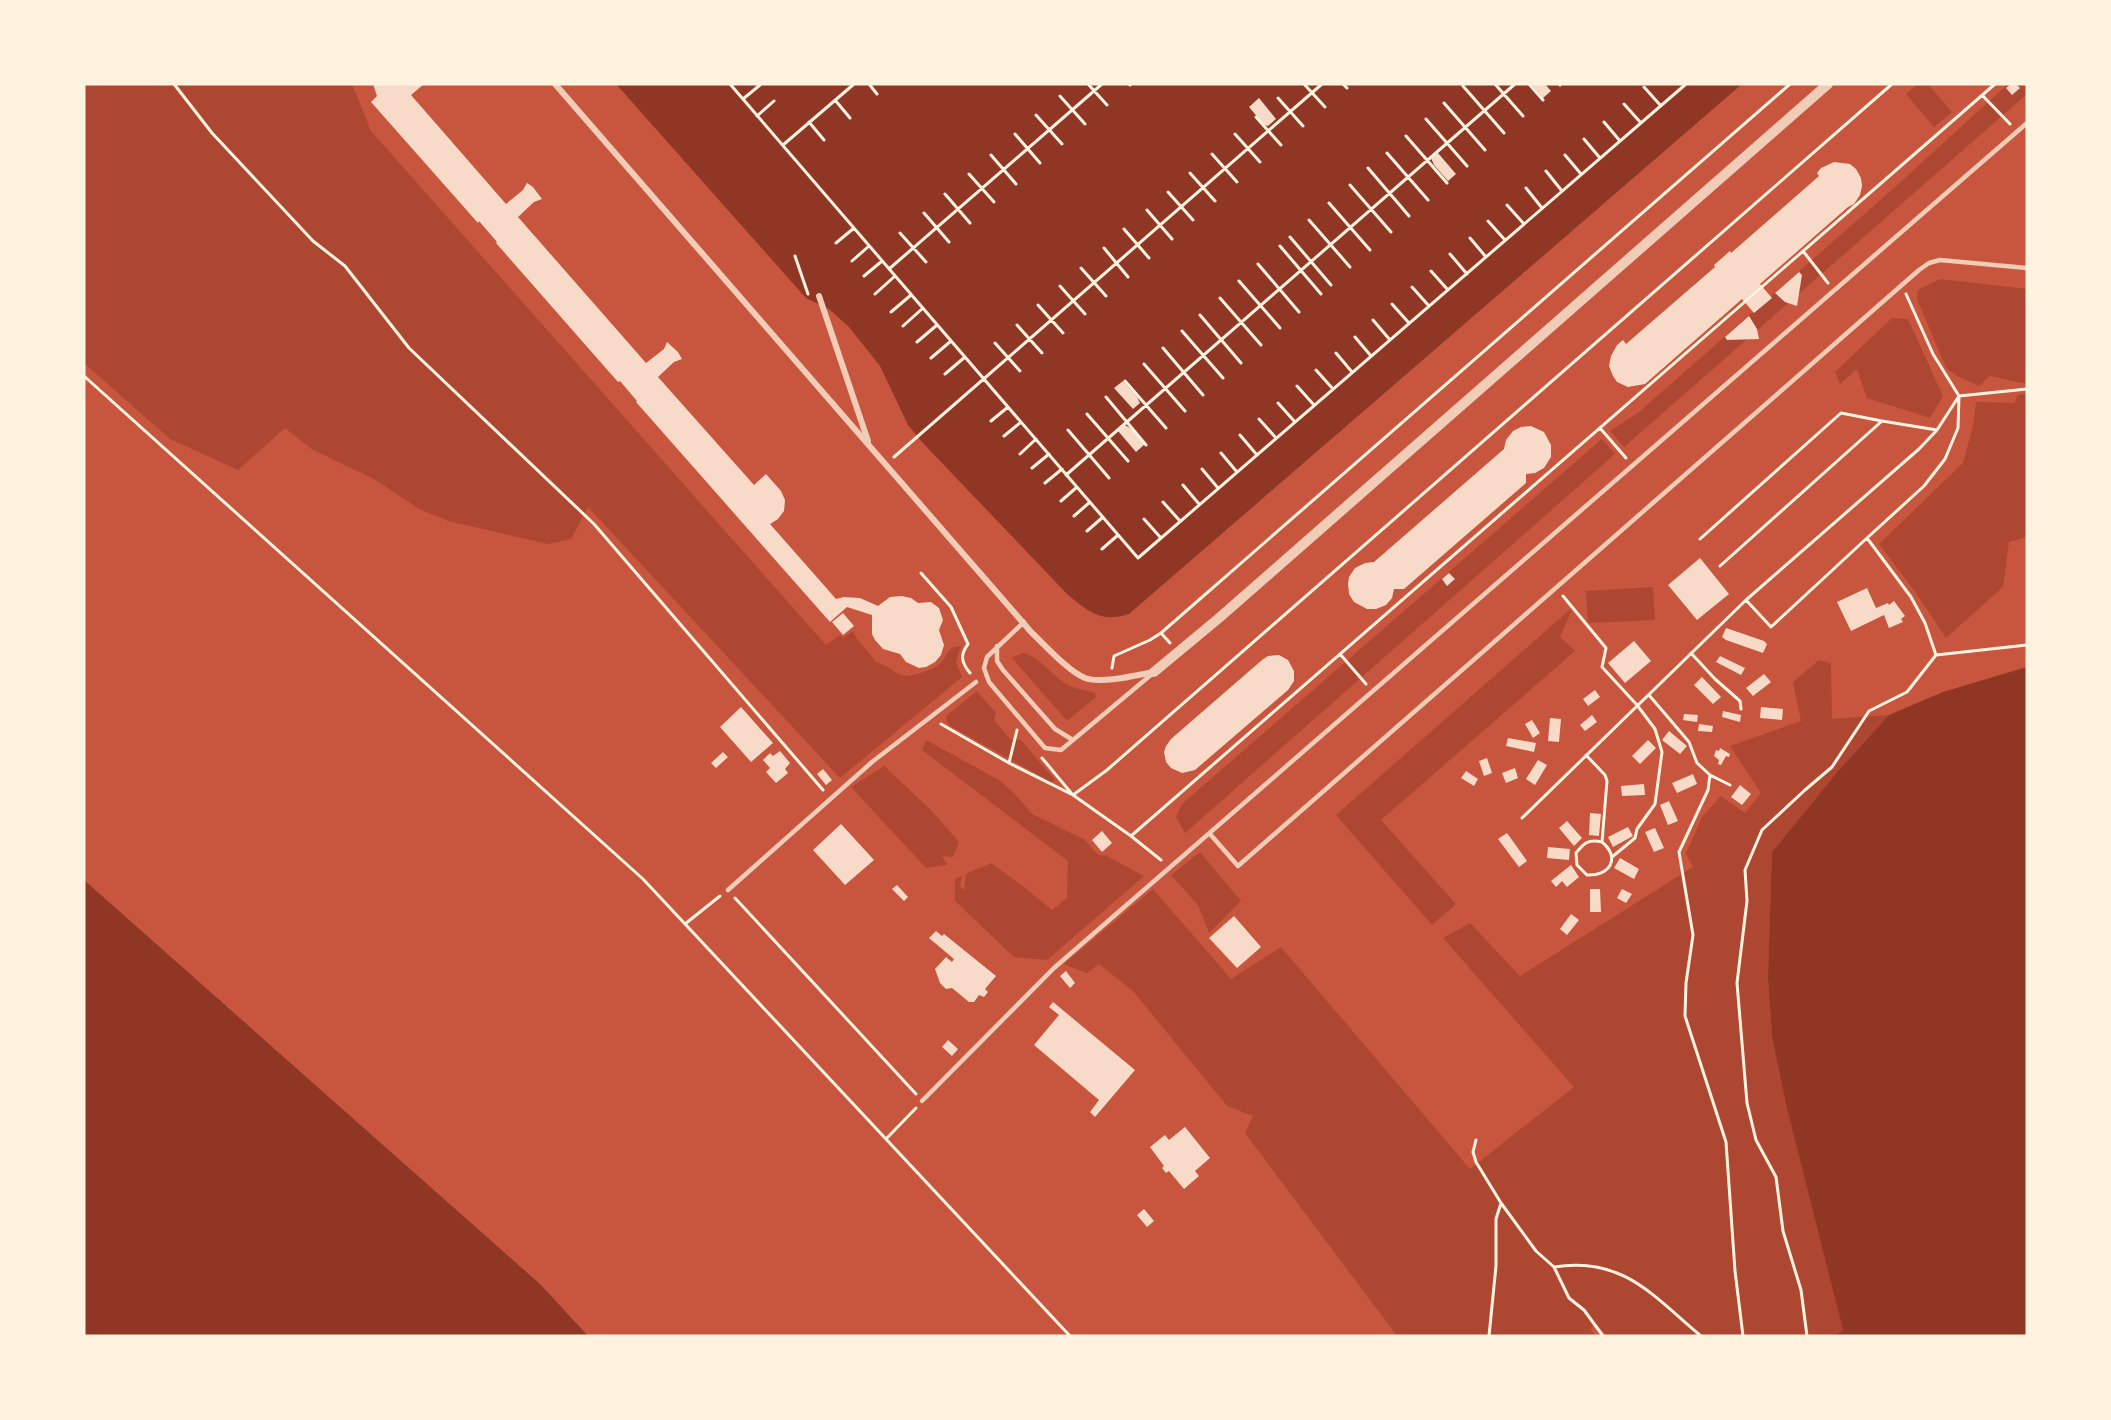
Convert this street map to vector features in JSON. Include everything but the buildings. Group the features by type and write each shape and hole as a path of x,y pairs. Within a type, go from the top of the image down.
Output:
{"street":[{"path":"555,84 1058,659 1086,678 1109,679 1154,672 1228,610 1828,84"},
{"path":"819,296 869,444"}],"lane":[{"path":"922,1101 1054,968 2027,123"},
{"path":"1210,834 1238,866 1929,263 1940,260 2027,268"},
{"path":"1024,622 987,657 984,668 988,682 1045,748 1061,750 1154,672"},
{"path":"997,646 997,661 1004,670 1055,729 1073,740"},
{"path":"728,890 872,762 976,682"}],"path":[{"path":"174,84 212,133 313,241 345,266 409,348 594,524 831,799"},
{"path":"730,84 1138,558 1686,84"},
{"path":"783,146 854,84"},
{"path":"869,84 877,94"},
{"path":"1088,84 1107,105"},
{"path":"889,269 1102,84"},
{"path":"1304,84 1325,108"},
{"path":"897,454 1322,84"},
{"path":"1343,84 1347,88"},
{"path":"1495,84 1523,116"},
{"path":"1066,475 1515,84"},
{"path":"1529,84 1542,100"},
{"path":"1677,84 1681,88"},
{"path":"1109,679 1114,656 1161,633 1790,84"},
{"path":"1073,795 1116,762 1893,84"},
{"path":"1131,836 1995,84"},
{"path":"743,99 760,85"},
{"path":"1463,86 1504,133"},
{"path":"1644,87 1661,106"},
{"path":"1982,95 2004,117"},
{"path":"1060,96 1085,124"},
{"path":"1278,98 1303,126"},
{"path":"835,100 850,118"},
{"path":"757,116 774,101"},
{"path":"1444,103 1485,150"},
{"path":"1624,104 1641,123"},
{"path":"1036,115 1062,144"},
{"path":"1256,117 1281,145"},
{"path":"1426,119 1467,166"},
{"path":"809,122 824,140"},
{"path":"1604,122 1620,141"},
{"path":"1015,134 1040,163"},
{"path":"1235,134 1260,162"},
{"path":"1406,136 1447,183"},
{"path":"1584,138 1600,158"},
{"path":"1387,153 1428,200"},
{"path":"1212,154 1237,182"},
{"path":"991,155 1016,184"},
{"path":"1565,155 1581,174"},
{"path":"1368,168 1409,216"},
{"path":"1546,171 1562,191"},
{"path":"1190,173 1215,201"},
{"path":"969,174 994,202"},
{"path":"1350,185 1391,232"},
{"path":"1526,188 1542,208"},
{"path":"1168,192 1193,220"},
{"path":"945,194 970,223"},
{"path":"1329,203 1370,250"},
{"path":"1507,205 1524,224"},
{"path":"1147,210 1172,238"},
{"path":"924,213 949,242"},
{"path":"1309,220 1350,267"},
{"path":"1488,221 1505,240"},
{"path":"836,243 854,228"},
{"path":"1125,229 1149,258"},
{"path":"900,233 926,262"},
{"path":"1290,237 1331,285"},
{"path":"1470,238 1486,257"},
{"path":"852,261 869,246"},
{"path":"1280,246 1321,294"},
{"path":"1104,248 1128,277"},
{"path":"1803,251 1822,276"},
{"path":"1450,254 1467,274"},
{"path":"864,276 882,261"},
{"path":"1258,264 1299,312"},
{"path":"1081,268 1106,296"},
{"path":"1431,271 1448,290"},
{"path":"875,294 895,276"},
{"path":"1239,281 1280,328"},
{"path":"1060,286 1085,314"},
{"path":"1746,600 1771,627 1924,486 1945,459 1958,428 1959,396 1934,354 1902,286"},
{"path":"1412,287 1429,306"},
{"path":"891,312 911,295"},
{"path":"1220,298 1261,345"},
{"path":"1392,304 1409,323"},
{"path":"1038,305 1063,333"},
{"path":"903,326 923,309"},
{"path":"1200,315 1241,363"},
{"path":"1373,320 1390,340"},
{"path":"917,342 937,325"},
{"path":"1017,325 1042,353"},
{"path":"1182,331 1223,378"},
{"path":"1355,337 1371,356"},
{"path":"931,358 951,341"},
{"path":"995,343 1020,371"},
{"path":"1162,348 1203,395"},
{"path":"1336,353 1352,372"},
{"path":"945,374 965,357"},
{"path":"1144,364 1185,411"},
{"path":"1316,370 1333,389"},
{"path":"84,376 643,879 1070,1336"},
{"path":"1125,381 1166,428"},
{"path":"1298,386 1314,405"},
{"path":"1959,396 2027,389"},
{"path":"1522,818 1746,600 1919,449 1937,429 1959,396"},
{"path":"1106,397 1146,445"},
{"path":"1278,403 1294,422"},
{"path":"991,421 1008,406"},
{"path":"1700,539 1841,413 1937,429"},
{"path":"1086,414 1128,461"},
{"path":"1259,419 1276,438"},
{"path":"1720,566 1881,421"},
{"path":"1004,436 1021,422"},
{"path":"1600,428 1618,449"},
{"path":"1068,430 1109,478"},
{"path":"1240,435 1257,455"},
{"path":"1020,454 1036,440"},
{"path":"1221,453 1237,472"},
{"path":"1032,468 1049,454"},
{"path":"1045,483 1062,469"},
{"path":"1202,469 1218,488"},
{"path":"1183,485 1199,504"},
{"path":"1061,501 1077,487"},
{"path":"1074,516 1090,502"},
{"path":"1163,502 1180,521"},
{"path":"1087,531 1103,517"},
{"path":"1144,519 1161,538"},
{"path":"1102,549 1119,535"},
{"path":"1867,537 1911,597 1925,623 1936,655"},
{"path":"921,573 951,607 968,644 962,651 961,659 976,682"},
{"path":"1556,588 1605,648 1602,667 1638,705 1655,729 1662,752 1655,804 1637,829 1635,838 1612,857 1608,870 1599,875 1587,875 1577,865 1576,853 1584,843 1592,840 1602,842 1608,847 1612,857"},
{"path":"1161,633 1169,642"},
{"path":"1807,1336 1801,1290 1783,1231 1776,1177 1756,1140 1748,1103 1737,983 1747,901 1745,870 1762,830 1832,767 1869,711 1907,693 1936,655 2027,645"},
{"path":"1692,653 1715,679 1740,700 1741,709"},
{"path":"1340,654 1357,675"},
{"path":"1649,694 1689,742 1698,763 1710,774 1730,785"},
{"path":"931,718 1009,763 1073,795 1131,836 1169,867"},
{"path":"1009,763 1017,729"},
{"path":"1586,755 1605,775 1607,781 1602,842"},
{"path":"1710,774 1708,790 1679,852 1693,935 1686,983 1685,1016 1726,1142 1735,1271 1743,1336"},
{"path":"685,924 728,890 922,1101 886,1139"},
{"path":"1476,1140 1473,1152 1476,1162 1501,1203 1536,1251 1554,1267 1569,1298 1584,1311 1603,1336"},
{"path":"1489,1336 1496,1266 1496,1219 1501,1203"},
{"path":"1554,1267 1575,1264 1622,1274 1648,1289 1701,1336"}],"shaded area":[{"path":"84,84 352,84 371,131 826,645 840,635 843,638 853,631 876,662 906,676 933,668 942,662 952,648 961,646 956,662 962,677 840,778 588,507 571,539 548,544 448,521 419,509 374,479 313,450 285,428 238,470 170,439 84,363"},
{"path":"616,84 1742,84 1129,614 1110,617 1089,611 1068,595 922,442 908,425 880,366 849,327 829,309 806,298"},
{"path":"1918,84 1928,84 1952,112 1934,127 1906,94"},
{"path":"2008,84 2027,84 2027,94 1624,447 1610,431 1639,412 1894,188"},
{"path":"1940,279 2027,289 2027,384 1990,376 1979,386 1946,368 1917,299 1918,290"},
{"path":"1892,318 1908,319 1943,396 1930,418 1867,398 1857,369 1840,384 1835,372"},
{"path":"2027,394 2027,537 2009,542 2003,587 1946,638 1879,544 1963,463 1973,426 1976,402 2014,403 2018,395"},
{"path":"1602,439 1615,454 1185,833 1176,817 1182,804"},
{"path":"1653,587 1655,620 1588,623 1586,591"},
{"path":"1573,607 1560,637 1575,651 1381,820 1456,904 1432,925 1336,815"},
{"path":"1022,653 1033,657 1066,684 1095,693 1096,697 1067,721 1012,658"},
{"path":"1819,660 1831,663 1832,719 1889,715 1839,770 1772,852 1768,977 1772,1036 1843,1330 1835,1336 1607,1336 1594,1322 1591,1330 1595,1336 1397,1336 1245,1133 1253,1116 1227,1106 1133,991 1099,964 1087,973 1064,964 1153,889 1231,979 1281,947 1470,1169 1574,1087 1443,938 1470,923 1520,976 1693,867 1686,853 1702,817 1721,796 1745,813 1761,793 1730,746 1801,721 1793,682"},
{"path":"2027,667 2027,1336 1835,1336 1843,1330 1787,1108 1772,1036 1768,977 1772,852 1839,770 1889,715 1943,692"},
{"path":"977,691 996,713 994,720 1010,739 1021,740 1055,780 1051,782 952,727 947,722 946,716"},
{"path":"926,740 999,780 1032,814 1085,840 1098,855 1107,856 1144,876 1047,960 1014,957 955,901 955,879 962,876 960,886 964,891 966,874 991,863 1052,910 1067,898 1068,861 922,750"},
{"path":"884,766 930,809 959,842 953,857 942,856 947,865 926,868 851,787"},
{"path":"1200,852 1241,901 1209,933 1198,905 1171,875"},
{"path":"84,880 541,1285 588,1336 84,1336"}]}
